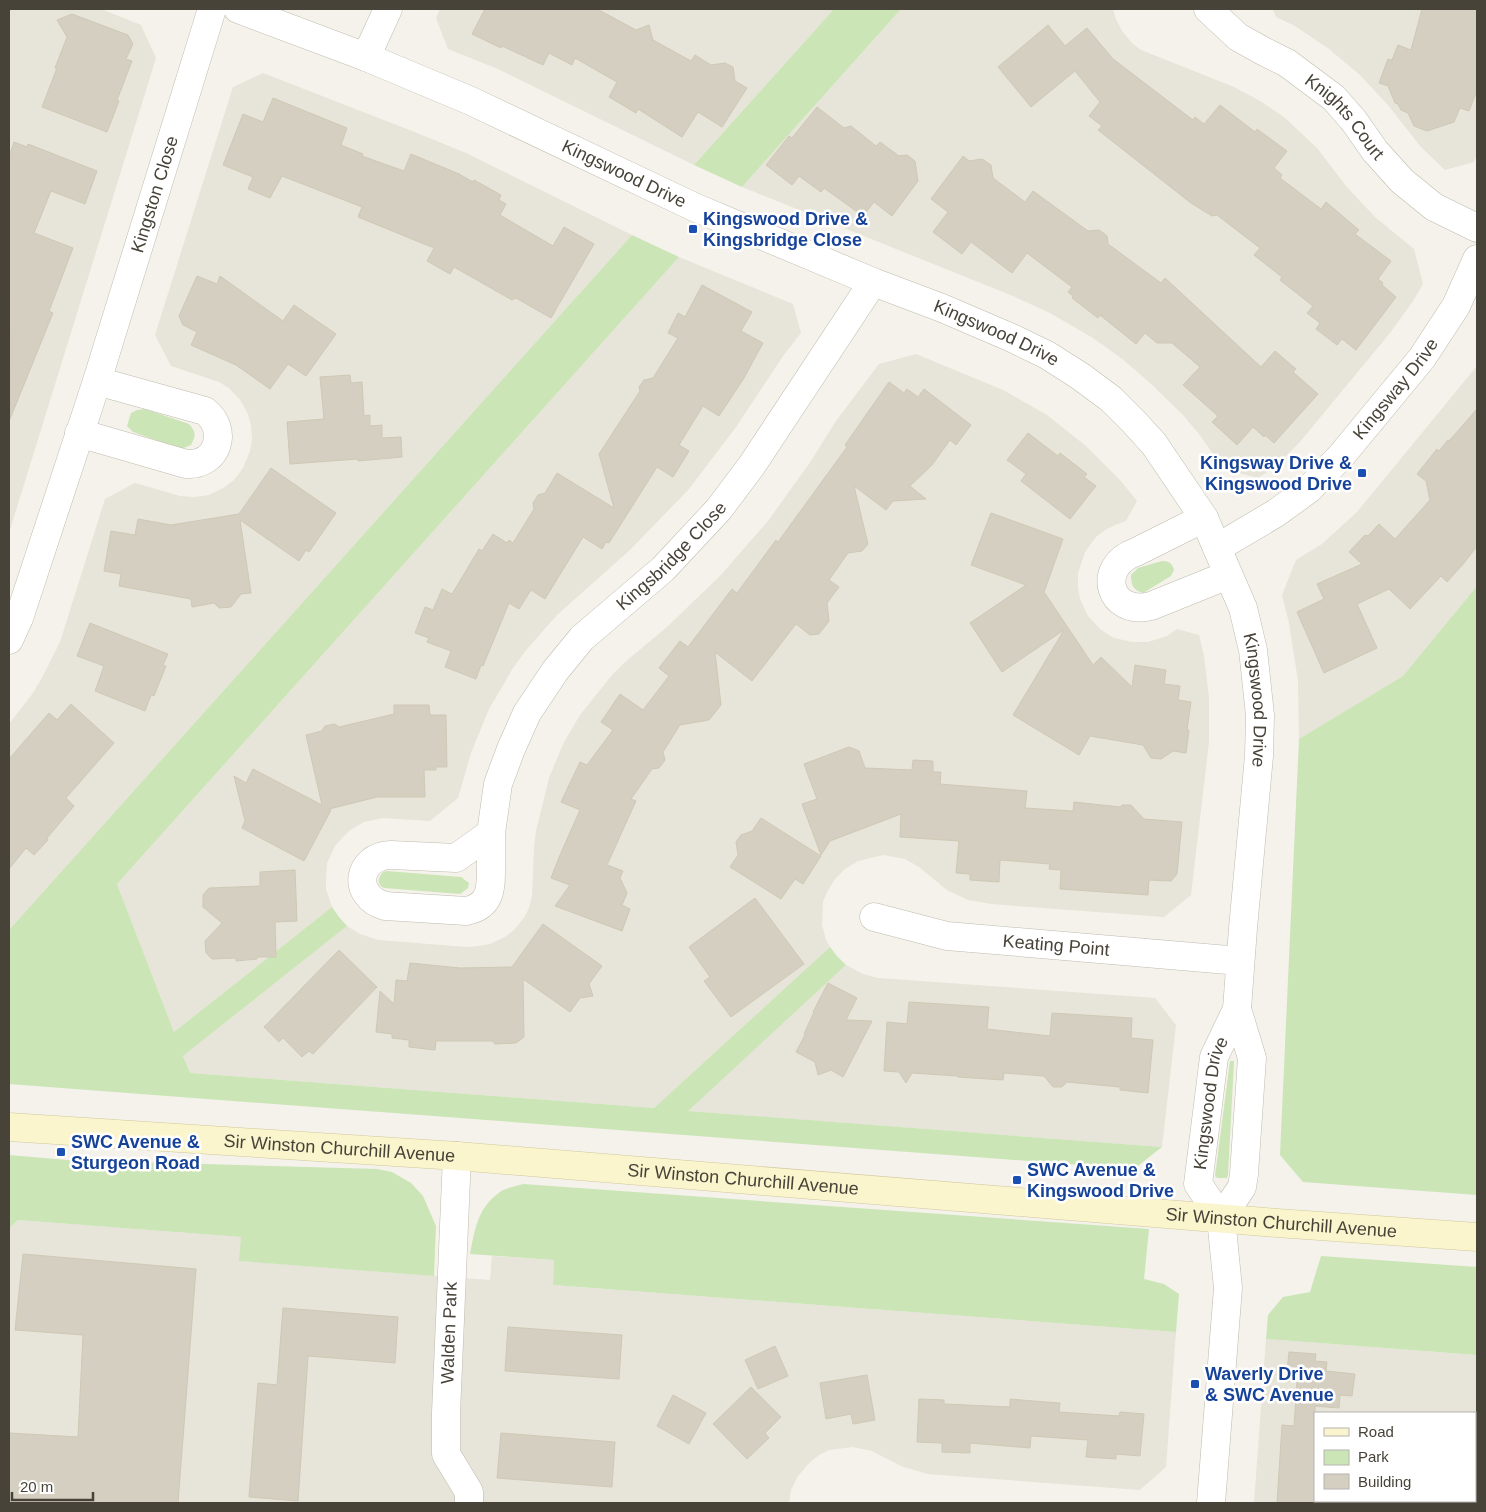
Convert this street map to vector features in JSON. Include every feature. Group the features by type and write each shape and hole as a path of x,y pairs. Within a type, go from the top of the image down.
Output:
{"main road":[{"name":"Sir Winston Churchill Avenue","path":"10,1127 457,1156 1477,1237"}],"street":[{"name":"Kingston Close","path":"9,640 19,618 97,381 212,9"},
{"name":"Kingswood Drive","path":"238,9 366,56 471,101 694,207 1012,338 1047,355 1111,399 1154,444 1204,518 1243,608 1253,650 1260,715 1259,756 1237,1008 1252,1058 1242,1187 1221,1218 1198,1184 1214,1057 1237,1008"},
{"path":"366,56 388,9"},
{"name":"Knights Court","path":"1208,9 1238,36 1287,63 1334,98 1354,121 1375,151 1409,186 1434,207 1477,228"},
{"name":"Kingsway Drive","path":"1216,548 1283,508 1309,489 1341,456 1422,358 1456,306 1477,259"},
{"name":"Kingsbridge Close","path":"491,833 456,858 392,855 383,855 375,858 364,871 362,879 364,889 368,897 376,903 385,906 466,911 474,910 486,899 491,883 491,833 498,784 527,713 555,671 582,638 663,569 719,509 752,465 873,282"},
{"path":"79,432 186,464 196,464 205,460 212,454 217,445 218,435 216,426 212,418 205,411 97,381"},
{"path":"1204,518 1136,552 1126,555 1113,570 1112,589 1117,598 1124,604 1142,609 1228,575"},
{"name":"Keating Point","path":"874,917 947,936 1240,961"},
{"name":"Walden Park","path":"457,1156 446,1413 446,1454 469,1492 469,1503"},
{"path":"1211,1503 1228,1288 1221,1218"}],"shaded area":[{"path":"9,9 101,9 141,25 156,58 9,533"},
{"path":"440,9 834,9 694,165 498,69 448,49 436,18"},
{"path":"901,9 1113,9 1122,31 1141,50 1234,87 1284,117 1317,148 1346,186 1375,217 1414,249 1423,284 1413,301 1390,333 1299,443 1276,466 1258,478 1224,469 1183,415 1148,381 1093,338 1050,313 1013,296 742,187"},
{"path":"1273,9 1477,9 1477,153 1474,162 1445,170 1421,147 1388,105 1360,75 1329,49 1295,26 1276,17"},
{"path":"263,73 466,153 632,235 9,930 9,724 33,693 60,642 105,499 135,483 180,496 195,497 209,495 234,480 243,468 250,451 252,440 251,425 241,401 229,388 219,382 171,366 155,335 233,87"},
{"path":"679,257 793,304 801,333 783,356 736,427 689,489 631,549 557,615 527,649 513,668 489,709 471,753 458,798 430,821 383,818 364,822 350,830 335,846 327,863 326,889 332,907 174,1032 117,884"},
{"path":"916,354 1003,390 1047,415 1086,446 1121,481 1137,501 1126,521 1105,530 1096,537 1085,552 1078,573 1078,588 1080,599 1088,616 1101,630 1114,638 1132,642 1148,642 1167,636 1177,629 1199,635 1204,656 1209,698 1209,742 1191,895 1164,917 991,904 968,900 947,890 919,867 905,859 883,855 858,861 845,869 835,879 823,902 822,925 830,947 654,1108 190,1073 183,1056 347,926 360,934 378,940 467,947 490,944 505,937 514,930 524,918 532,896 536,831 549,778 563,744 580,715 612,675 667,627 720,576 768,521 811,461 836,421 879,364"},
{"path":"1477,366 1477,586 1403,676 1299,739 1298,681 1289,623 1282,595 1296,560 1322,544 1357,512"},
{"path":"846,965 863,974 878,978 1155,998 1176,1025 1162,1147 687,1111"},
{"path":"18,1220 241,1237 240,1261 490,1280 492,1256 554,1260 553,1285 1176,1332 1166,1467 1140,1490 927,1474 901,1466 872,1451 853,1447 829,1450 810,1462 798,1476 791,1490 789,1503 9,1503 9,1228"},
{"path":"1266,1339 1477,1355 1477,1503 1254,1503"}],"green space":[{"path":"834,9 901,9 742,187 694,165"},
{"path":"632,235 679,257 117,884 174,1032 332,907 347,926 183,1056 190,1073 654,1108 830,947 846,965 688,1111 1162,1147 1134,1169 9,1084 9,930"},
{"path":"145,409 189,424 194,434 191,445 181,449 133,432 127,426 131,413"},
{"path":"1162,561 1171,564 1174,570 1171,576 1143,593 1135,589 1132,584 1131,575 1138,568"},
{"path":"1477,586 1477,1195 1303,1182 1280,1155 1299,739 1403,676"},
{"path":"383,872 461,877 469,883 468,888 460,894 384,888 380,885 379,881"},
{"path":"1230,1061 1234,1061 1228,1175 1227,1178 1217,1178 1215,1176"},
{"path":"9,1155 67,1160 377,1169 392,1172 411,1183 423,1196 436,1226 434,1276 239,1261 241,1237 18,1220 9,1228"},
{"path":"523,1184 1149,1229 1144,1279 1164,1284 1179,1294 1176,1332 553,1285 554,1260 470,1254 479,1219 487,1205 502,1191"},
{"path":"1321,1256 1477,1267 1477,1355 1266,1339 1268,1315 1283,1297 1310,1292"}],"building":[{"path":"485,9 597,9 636,30 649,25 653,40 691,61 695,55 711,65 725,63 733,67 735,81 747,88 722,127 698,112 682,137 638,109 636,113 609,97 617,82 575,58 572,65 549,53 543,65 472,34"},
{"path":"1422,9 1477,9 1477,90 1469,111 1460,108 1454,122 1427,131 1414,126 1408,113 1401,110 1398,104 1395,103 1388,86 1379,83 1388,59 1392,60 1398,45 1411,50"},
{"path":"72,14 128,35 133,44 126,59 132,61 107,132 42,107 67,37 57,20"},
{"path":"1048,25 1065,46 1087,28 1113,59 1193,120 1195,117 1204,124 1220,105 1255,132 1257,129 1287,151 1274,168 1282,175 1280,178 1321,209 1326,202 1359,230 1355,234 1391,261 1378,279 1396,297 1356,350 1342,339 1337,345 1316,329 1320,323 1307,313 1313,306 1280,280 1282,277 1254,255 1260,248 1217,215 1212,216 1191,203 1098,130 1102,126 1089,116 1100,102 1075,71 1031,107 998,67"},
{"path":"273,98 347,128 341,145 363,154 362,156 404,171 411,154 459,174 473,182 474,180 501,195 499,200 506,204 500,215 553,246 564,227 594,244 551,318 516,298 512,300 454,267 450,274 427,261 434,248 358,217 362,207 282,176 270,198 248,189 253,177 223,165 243,114 263,122"},
{"path":"817,107 844,128 851,126 876,146 880,142 899,156 907,155 915,161 918,181 892,216 874,202 863,216 824,188 821,192 799,176 792,185 766,165 789,136 792,138"},
{"path":"14,142 27,147 28,144 97,171 85,204 51,191 34,233 73,248 49,311 53,313 10,419 9,157"},
{"path":"963,156 969,161 982,159 991,165 993,178 1025,202 1033,191 1088,231 1099,230 1107,236 1108,244 1161,283 1165,278 1261,367 1275,351 1296,369 1293,372 1318,394 1274,443 1253,427 1237,445 1212,422 1218,416 1183,385 1200,367 1172,343 1157,343 1145,333 1136,344 1100,315 1098,318 1072,298 1073,296 1068,292 1072,287 1027,253 1012,273 971,242 962,254 933,232 948,212 931,199"},
{"path":"197,276 217,284 220,276 283,321 294,305 336,334 306,376 288,364 270,389 236,365 191,345 197,332 183,325 179,316"},
{"path":"702,285 752,312 741,331 763,343 744,378 719,416 703,406 679,445 689,451 673,477 657,467 609,543 606,542 602,549 583,537 545,599 531,590 519,609 509,603 476,679 445,667 451,651 427,642 429,638 415,633 425,607 433,610 442,589 452,594 479,549 482,551 493,534 507,543 509,540 513,543 534,509 533,503 538,495 545,493 557,473 614,508 599,454 640,391 639,387 644,380 653,378 678,338 668,333 678,313 685,317"},
{"path":"350,375 351,383 362,382 364,416 370,415 370,426 382,425 382,438 401,437 402,457 290,464 287,422 324,419 320,377"},
{"path":"889,382 904,393 907,389 918,397 924,389 971,425 956,445 950,440 932,465 910,486 926,499 893,501 886,510 854,486 868,544 862,551 848,553 829,580 839,587 827,603 829,621 819,634 810,635 796,624 752,681 715,652 721,705 709,720 680,725 663,752 665,760 659,768 652,769 631,799 636,801 607,865 623,871 620,878 627,893 622,905 630,909 622,931 555,906 570,885 551,878 580,810 561,802 580,762 587,765 613,730 601,722 620,694 643,710 669,676 659,668 680,641 688,647 732,589 737,593 776,540 778,542 847,447 845,445"},
{"path":"1477,409 1477,546 1447,582 1441,576 1410,609 1389,589 1357,604 1377,648 1324,673 1297,612 1324,599 1317,584 1362,564 1349,552 1365,535 1368,536 1379,524 1395,539 1430,500 1426,481 1417,474 1437,449 1439,451 1449,441"},
{"path":"1028,433 1058,456 1060,453 1087,474 1084,477 1096,486 1070,519 1021,481 1026,474 1007,460"},
{"path":"271,468 336,513 309,552 306,550 299,561 240,520 251,593 241,594 231,607 219,608 214,603 192,607 191,599 119,586 121,574 104,571 111,531 135,535 138,519 171,525 239,514"},
{"path":"991,513 1063,539 1044,592 1093,665 1101,657 1132,687 1135,665 1166,670 1164,684 1180,686 1178,700 1191,702 1186,753 1173,751 1161,759 1151,758 1143,745 1090,736 1079,755 1013,715 1064,630 1002,672 970,623 1026,585 971,565"},
{"path":"90,623 168,654 163,665 166,666 154,696 151,695 145,711 95,691 104,666 77,656"},
{"path":"71,704 114,743 66,798 74,806 47,838 48,840 34,855 26,848 9,869 9,759 49,713 57,720"},
{"path":"394,705 429,705 430,715 446,715 447,767 436,767 436,770 424,770 425,797 377,797 329,809 331,810 304,861 242,828 245,821 234,776 246,783 253,769 322,805 306,735 322,731 325,726 335,724 339,727 394,714"},
{"path":"849,747 859,751 865,768 912,770 913,760 933,761 933,772 941,772 940,784 1027,791 1025,808 1073,811 1074,802 1120,807 1122,805 1131,805 1144,819 1182,822 1177,874 1171,881 1149,880 1148,895 1060,889 1061,870 1049,869 1050,864 1000,860 999,882 970,880 970,874 956,873 959,841 900,837 901,814 830,841 821,855 802,804 817,799 804,764"},
{"path":"761,818 821,856 803,884 795,879 781,899 730,867 738,855 736,842 741,835 752,831"},
{"path":"295,870 297,921 275,922 276,957 257,957 257,959 236,961 236,958 212,959 206,953 205,941 222,923 203,907 203,895 209,888 260,886 260,872"},
{"path":"755,898 804,964 731,1017 704,981 710,977 689,947"},
{"path":"543,924 602,966 589,984 593,996 580,998 570,1012 523,979 524,1037 516,1043 495,1044 492,1041 436,1041 435,1050 409,1047 409,1040 392,1038 392,1034 376,1032 380,991 394,1004 396,980 407,981 410,963 460,968 512,967"},
{"path":"339,950 377,987 313,1054 309,1051 302,1057 283,1038 279,1042 264,1027"},
{"path":"828,983 857,998 846,1020 872,1021 843,1077 831,1070 818,1075 815,1062 796,1052"},
{"path":"909,1002 989,1007 987,1029 1050,1036 1052,1013 1132,1018 1131,1038 1153,1040 1148,1093 1120,1090 1120,1087 1067,1082 1062,1087 1053,1087 1044,1076 1004,1073 1003,1080 912,1073 906,1083 899,1072 884,1071 887,1022 907,1024"},
{"path":"23,1254 196,1269 178,1503 9,1503 9,1433 78,1437 83,1335 15,1330"},
{"path":"283,1308 398,1317 395,1363 308,1356 298,1501 249,1497 258,1383 277,1385"},
{"path":"508,1327 622,1335 619,1379 505,1371"},
{"path":"775,1346 788,1376 758,1389 745,1360"},
{"path":"1289,1352 1316,1354 1315,1361 1327,1362 1326,1371 1355,1374 1352,1396 1340,1395 1339,1408 1315,1406 1315,1503 1277,1503 1282,1425 1294,1426 1297,1382 1286,1381"},
{"path":"867,1375 875,1420 853,1424 851,1414 826,1419 820,1383"},
{"path":"751,1387 781,1417 765,1433 769,1438 747,1459 713,1424"},
{"path":"673,1395 706,1413 689,1444 657,1426"},
{"path":"919,1399 944,1400 944,1404 1010,1407 1010,1399 1060,1403 1059,1412 1119,1416 1120,1412 1144,1414 1140,1456 1116,1454 1116,1459 1086,1457 1088,1440 1031,1436 1030,1448 970,1443 970,1453 942,1452 942,1443 917,1442"},
{"path":"501,1433 615,1442 612,1487 497,1478"}],"place":[{"name":"Kingswood Drive & Kingsbridge Close","path":"693,229"},
{"name":"Kingsway Drive & Kingswood Drive","path":"1362,473"},
{"name":"SWC Avenue & Sturgeon Road","path":"61,1152"},
{"name":"SWC Avenue & Kingswood Drive","path":"1017,1180"},
{"name":"Waverly Drive & SWC Avenue","path":"1195,1384"}]}
